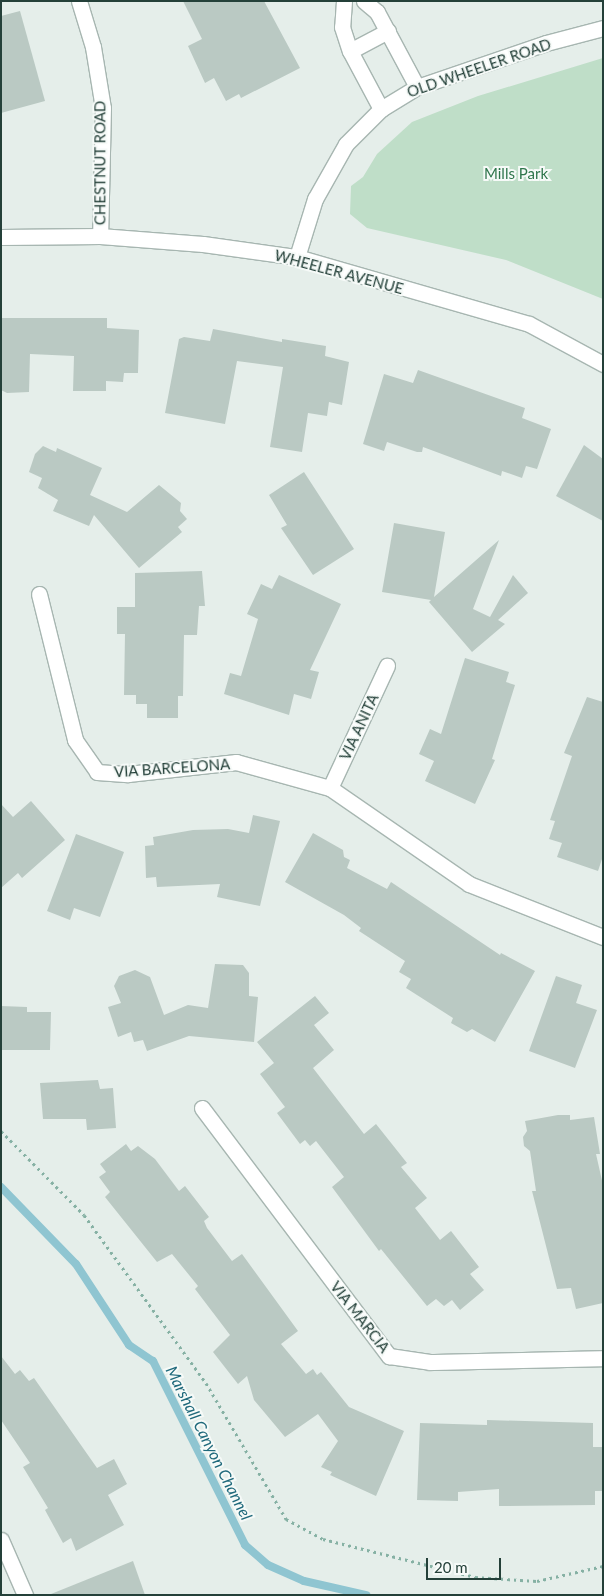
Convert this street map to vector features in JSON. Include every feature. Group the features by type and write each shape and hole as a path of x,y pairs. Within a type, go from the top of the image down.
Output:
{"street":[{"name":"CHESTNUT ROAD","path":"79,1 93,48 103,108 100,236"},
{"path":"344,1 342,27 350,51 381,109"},
{"path":"364,1 377,12 417,86"},
{"name":"OLD WHEELER ROAD","path":"298,257 314,199 346,144 381,109 417,86 546,43 603,28"},
{"path":"350,51 388,31"},
{"name":"WHEELER AVENUE","path":"1,238 100,236 203,244 298,257 528,324 603,364"},
{"name":"VIA BARCELONA","path":"40,594 75,740 97,772 128,774 236,762 330,788 468,884 603,937"},
{"name":"VIA ANITA","path":"330,788 387,666"},
{"name":"VIA MARCIA","path":"202,1108 389,1356 430,1362 603,1358"},
{"path":"1,1540 25,1595"}],"path":[{"path":"1,1131 84,1215 206,1384 286,1518 323,1539 475,1576 537,1581 603,1566"}],"green space":[{"name":"Mills Park","path":"603,58 603,299 506,260 367,228 350,214 351,186 363,177 377,154 412,122 478,96"}],"building":[{"path":"183,1 264,1 300,68 241,98 239,94 226,101 214,78 205,83 188,46 202,39"},
{"path":"20,11 45,101 1,113 1,16"},
{"path":"1,318 107,318 107,328 139,330 138,373 124,373 123,382 106,381 106,391 73,391 74,356 30,354 29,392 7,393 1,390"},
{"path":"213,329 282,342 282,339 326,346 325,356 349,362 342,405 329,402 327,416 308,413 302,452 270,447 283,367 237,361 225,424 165,413 179,339 184,337 210,341"},
{"path":"418,370 525,408 522,418 551,429 537,469 526,466 522,478 502,471 501,476 423,447 422,452 417,452 387,442 384,451 363,444 384,374 413,383"},
{"path":"584,445 603,459 603,521 556,496"},
{"path":"43,446 56,452 57,448 102,468 90,495 127,512 159,485 181,503 180,511 187,519 178,527 182,532 139,568 94,515 89,526 53,511 58,500 38,488 42,478 29,472 35,454"},
{"path":"304,472 354,549 313,575 281,528 287,525 269,495"},
{"path":"394,523 445,532 434,597 499,540 473,609 490,617 513,575 528,593 498,620 505,624 472,652 429,602 431,600 382,592"},
{"path":"202,571 205,606 199,606 197,635 184,635 183,696 178,696 178,718 147,718 147,704 136,704 136,695 124,695 125,634 117,634 117,607 135,607 135,573"},
{"path":"279,575 341,604 310,670 319,672 311,699 294,694 289,715 224,694 230,673 241,676 258,619 247,614 261,584 272,589"},
{"path":"465,658 509,672 506,682 515,685 492,759 495,760 475,804 425,781 434,761 419,754 430,729 441,734"},
{"path":"587,697 603,702 603,856 598,871 557,857 562,843 549,839 555,821 550,820 572,756 564,753"},
{"path":"31,801 65,840 22,878 18,873 1,888 1,804 13,817"},
{"path":"253,815 280,821 260,906 217,897 220,884 157,887 156,877 146,878 145,846 154,845 153,837 193,830 228,829 249,833"},
{"path":"313,833 343,850 344,857 350,860 347,868 387,889 391,882 500,955 501,953 535,971 495,1042 472,1029 467,1032 451,1023 453,1018 406,988 411,979 399,972 405,961 359,931 361,928 344,915 285,882"},
{"path":"76,834 124,852 100,917 74,908 70,920 47,911"},
{"path":"215,964 243,965 249,973 249,996 258,997 254,1042 189,1036 147,1051 143,1040 134,1042 131,1032 118,1037 108,1007 121,1003 114,986 119,976 135,970 150,977 164,1015 188,1005 208,1008"},
{"path":"556,976 582,985 576,1003 597,1010 575,1068 529,1051"},
{"path":"315,996 329,1013 314,1025 334,1050 313,1068 364,1134 376,1124 407,1163 401,1167 427,1198 415,1208 440,1240 451,1231 479,1267 470,1274 484,1290 460,1310 452,1300 444,1306 436,1299 427,1306 381,1249 379,1251 332,1187 344,1177 316,1141 310,1146 305,1140 300,1144 277,1113 285,1107 260,1074 274,1063 257,1042"},
{"path":"1,1006 27,1007 27,1012 51,1012 50,1050 1,1050"},
{"path":"98,1080 100,1089 113,1088 116,1128 87,1130 86,1119 43,1119 40,1083"},
{"path":"558,1115 570,1115 570,1120 594,1117 600,1154 596,1154 603,1185 603,1303 576,1309 571,1288 557,1289 532,1191 536,1191 530,1151 524,1146 523,1137 527,1131 525,1121"},
{"path":"126,1144 131,1151 138,1146 155,1159 179,1191 185,1186 209,1217 204,1221 207,1228 232,1261 242,1254 298,1331 281,1344 306,1374 313,1369 317,1375 321,1372 349,1407 404,1431 376,1496 330,1475 332,1472 321,1467 338,1441 318,1414 285,1437 254,1400 247,1376 238,1384 213,1352 230,1335 195,1289 198,1286 172,1254 157,1262 105,1197 110,1192 99,1177 106,1172 100,1164"},
{"path":"1,1356 15,1374 20,1370 29,1381 34,1378 97,1468 114,1459 127,1484 108,1495 124,1525 76,1551 71,1538 63,1543 45,1510 48,1508 23,1467 30,1463 1,1420"},
{"path":"487,1420 593,1423 593,1447 603,1447 603,1491 595,1491 595,1505 499,1506 499,1489 458,1492 458,1501 417,1500 420,1423 487,1425"},
{"path":"133,1561 145,1595 51,1595 51,1594"}],"waterway":[{"name":"Marshall Canyon Channel","path":"1,1187 76,1264 129,1345 153,1361 245,1545 268,1565 304,1581 366,1595"}]}
